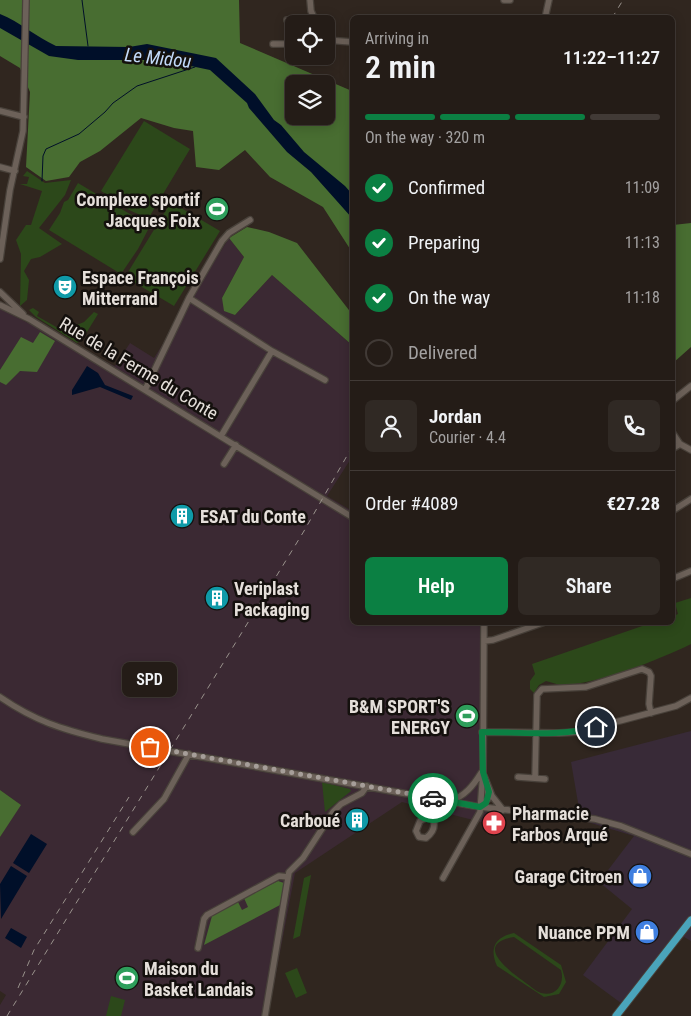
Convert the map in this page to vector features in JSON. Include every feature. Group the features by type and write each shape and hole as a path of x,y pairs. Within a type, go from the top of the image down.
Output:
{"main road":[{"path":"616,1016 691,920"}],"street":[{"path":"0,259 10,190 21,143 24,117 26,0"},
{"path":"310,0 313,15"},
{"path":"546,15 549,0"},
{"path":"335,41 350,42"},
{"path":"273,44 285,44"},
{"path":"0,111 24,117"},
{"path":"0,168 15,171"},
{"path":"145,390 189,298 222,240 229,233 250,220"},
{"name":"Rue de la Ferme du Conte","path":"0,292 26,318"},
{"path":"189,298 272,351 325,380"},
{"name":"Rue de la Ferme du Conte","path":"0,304 236,445 350,516"},
{"path":"221,436 272,351"},
{"path":"675,399 691,386"},
{"path":"675,436 680,444 691,450"},
{"path":"675,447 680,444"},
{"path":"224,464 236,445"},
{"path":"675,509 691,499"},
{"path":"675,577 691,571"},
{"path":"443,878 479,814 483,772 484,625"},
{"path":"484,641 493,640 525,626"},
{"path":"535,778 538,695 542,689 586,687 638,669 646,670 650,676 649,704 651,713"},
{"path":"0,697 34,718 65,730 102,739 480,807 595,819 621,826 691,854"},
{"path":"482,732 578,732 682,704 691,698"},
{"path":"133,832 164,799 189,754"},
{"path":"483,772 488,787 503,810"},
{"path":"450,801 469,790 483,772"},
{"path":"518,777 545,779"},
{"path":"354,797 358,784"},
{"path":"198,948 204,919 207,915 291,869 303,858 333,812 362,793 367,786"},
{"path":"480,807 488,799 488,787"},
{"path":"432,816 440,799"},
{"path":"265,1016 288,877 291,869"},
{"path":"279,876 288,877"}],"shaded area":[{"path":"229,238 244,257 222,298 235,315 272,275 350,343 350,460 327,496 350,510 350,625 487,625 487,818 485,823 402,802 295,873 268,1016 0,1016 0,1005 6,995 0,991 0,837 19,804 0,790 0,309 115,366 130,343 154,358"},
{"path":"691,731 691,941 684,937 621,1003 583,975 632,909 599,882 634,836 581,820 571,762"}],"green space":[{"path":"0,0 239,0 240,43 285,62 285,65 291,65 315,75 285,75 285,125 335,125 335,84 350,90 350,249 323,207 270,177 245,150 219,170 196,167 193,131 174,128 141,118 100,151 80,162 69,177 46,181 26,167 30,92 20,68 0,56"},
{"path":"144,121 190,149 148,219 123,207 101,191"},
{"path":"27,171 45,183 71,180 65,195 39,228 62,244 40,257 31,259 24,271 29,280 27,300 20,306 21,254 16,240 26,225 31,225 42,191 20,184 27,184 29,177 23,176"},
{"path":"78,183 150,226 138,249 121,274 49,230 60,213 64,202 68,200"},
{"path":"171,202 220,231 174,306 125,277"},
{"path":"691,223 691,347 675,361 675,225"},
{"path":"247,227 269,232 297,243 350,311 350,343 272,275 235,315 224,311 222,298 244,257 229,238"},
{"path":"33,308 39,312 37,316 65,332 67,329 84,322 94,312 98,314 82,340 77,343 36,317 29,310"},
{"path":"40,332 55,341 37,372 20,371 6,385 0,382 0,370 21,337 33,343"},
{"path":"691,598 691,644 645,664 608,676 574,684 560,685 546,681 539,685 534,693 530,689 530,681 535,674 532,664 645,625 675,625 675,615 678,614 675,603"},
{"path":"322,782 350,789 351,791 325,812"},
{"path":"0,790 21,805 0,837"},
{"path":"311,875 300,936 293,939 304,878"},
{"path":"278,881 284,883 280,905 204,945 212,916 238,902 242,910 248,907 244,898"},
{"path":"514,933 561,965 566,982 559,994 544,997 497,966 494,954 495,944 507,935","holes":["514,937 561,970 562,980 559,988 551,993 541,993 502,963 497,957 496,945 502,940"]},
{"path":"297,968 307,993 296,998 285,973"},
{"path":"111,996 125,1000 121,1016 106,1016"}],"water":[{"name":"Le Midou","path":"0,14 56,46 129,47 147,44 216,58 255,94 274,120 281,125 304,152 350,192 350,216 311,172 287,152 249,108 247,103 210,70 162,60 78,60 49,56 0,28"},
{"path":"87,366 98,373 105,385 133,396 131,400 100,387 72,395 72,390"},
{"path":"31,834 47,844 29,873 13,863"},
{"path":"11,866 27,876 1,919 0,884"},
{"path":"11,928 27,937 21,948 5,938"}],"waterway":[{"path":"82,0 88,46"},
{"name":"Le Midou","path":"42,181 43,156 46,149 79,134 113,103 137,86 195,67"}],"railway":[{"path":"614,15 623,0"},
{"path":"7,1016 304,531 350,450"},
{"path":"18,988 34,950 129,797"}],"way so far":[{"path":"150,747 433,798"}],"place":[{"name":"Complexe sportif Jacques Foix","path":"217,209"},
{"name":"Espace François Mitterrand","path":"65,287"},
{"name":"ESAT du Conte","path":"182,516"},
{"name":"Veriplast Packaging","path":"217,598"},
{"name":"B&M SPORT'S ENERGY","path":"467,716"},
{"name":"SPD","path":"150,747"},
{"name":"Carboué","path":"357,820"},
{"name":"Pharmacie Farbos Arqué","path":"494,823"},
{"name":"Garage Citroen","path":"640,876"},
{"name":"Nuance PPM","path":"647,932"},
{"name":"Maison du Basket Landais","path":"127,978"}],"route":[{"path":"433,798 480,807 486,803 489,792 483,772 482,732 559,734 578,732 596,727"}]}
